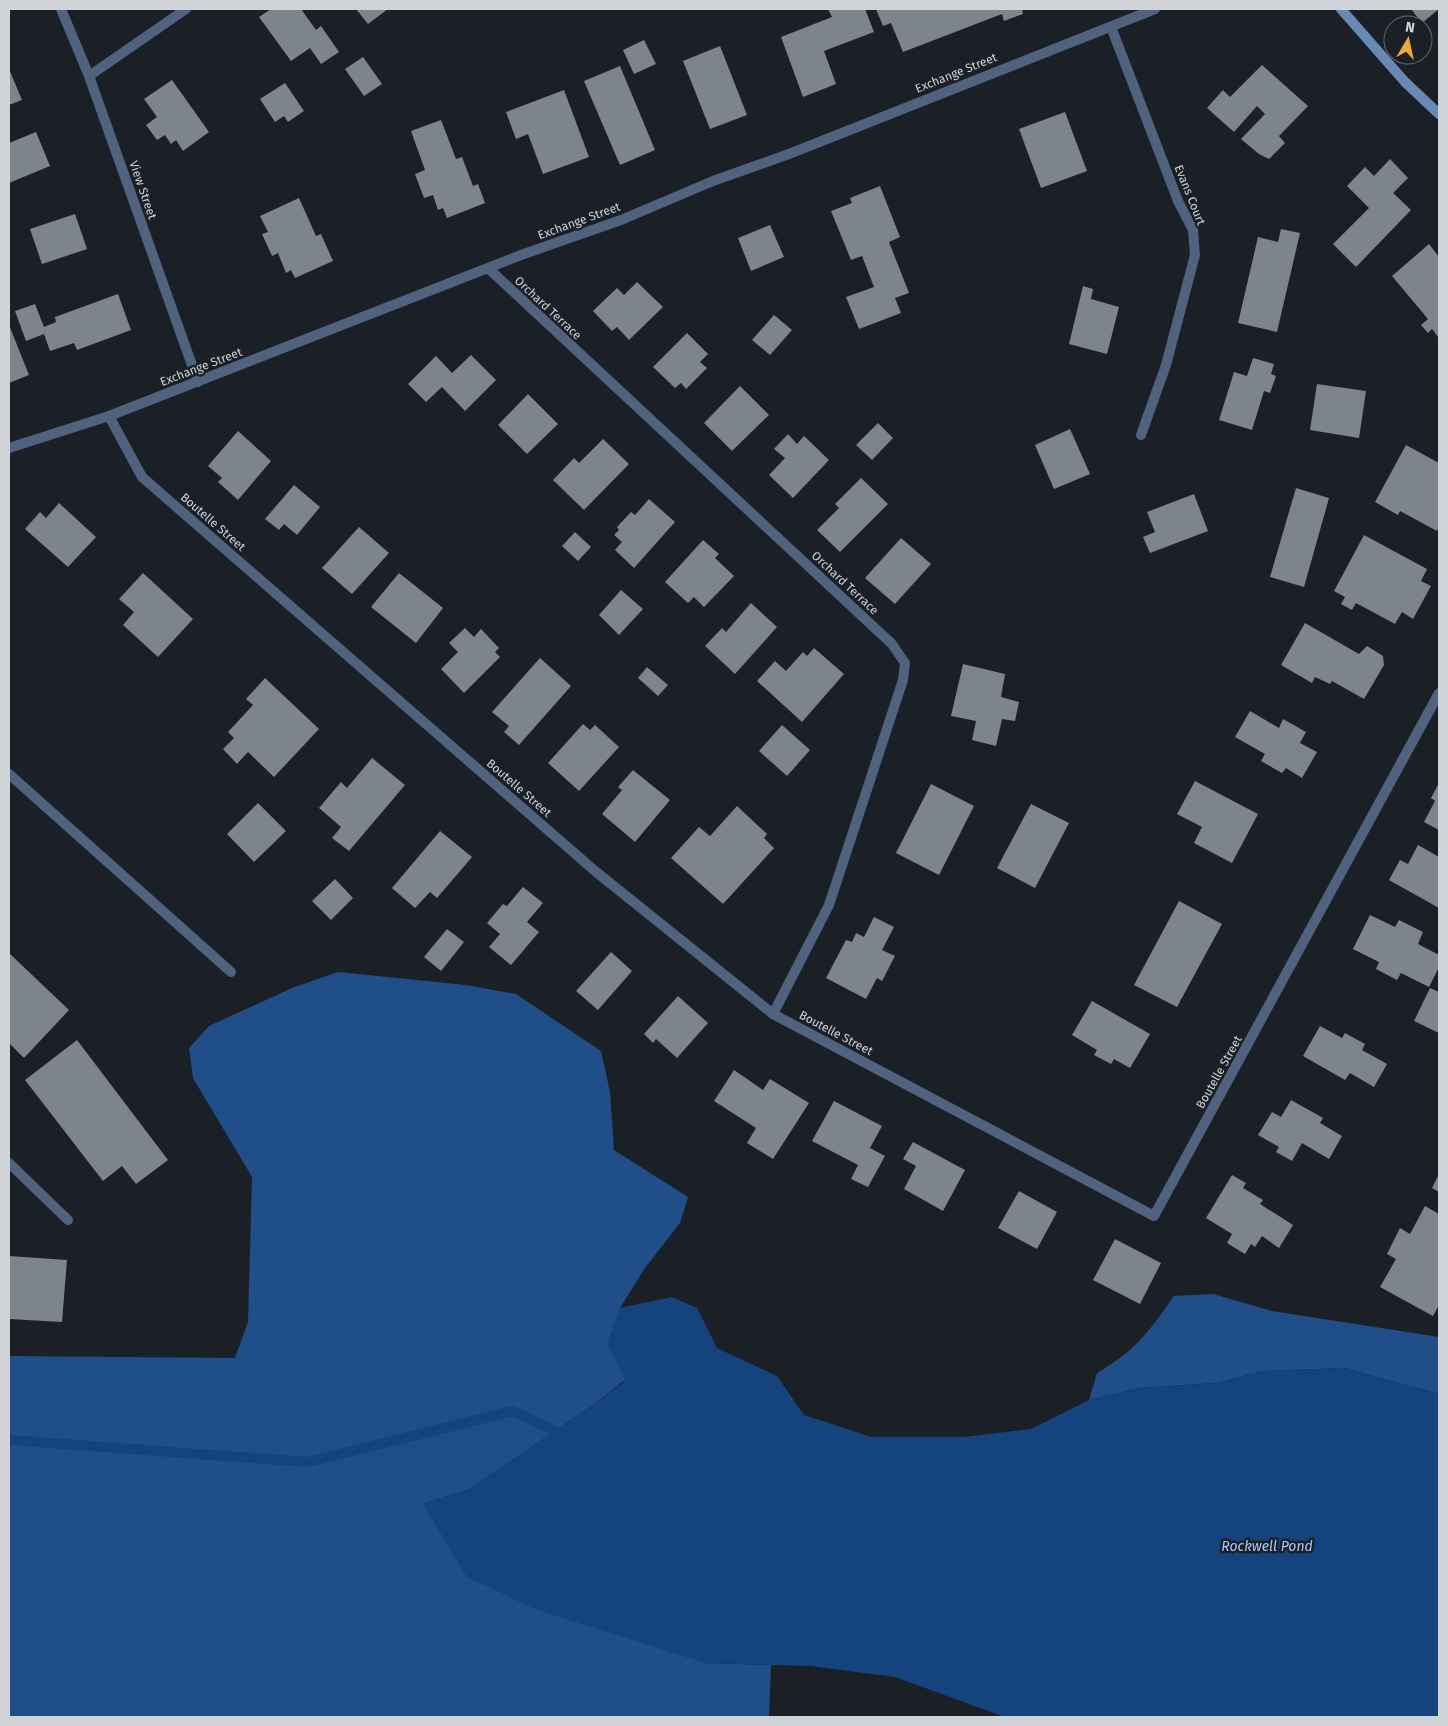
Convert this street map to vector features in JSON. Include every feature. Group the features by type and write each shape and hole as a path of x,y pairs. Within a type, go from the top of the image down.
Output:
{"main road":[{"path":"1341,9 1404,82 1439,114"}],"street":[{"name":"View Street","path":"60,9 89,76 198,382"},
{"path":"89,76 186,9"},
{"name":"Exchange Street","path":"9,448 108,416 545,246 621,220 713,181 789,154 1155,9"},
{"name":"Evans Court","path":"1111,26 1178,201 1193,230 1195,255 1166,365 1141,435"},
{"name":"Orchard Terrace","path":"489,269 892,644 905,663 903,680 828,904 773,1014"},
{"name":"Boutelle Street","path":"108,416 142,477 595,871 773,1014 1154,1216 1439,693"},
{"path":"9,774 231,972"},
{"path":"9,1163 68,1220"}],"shaded area":[{"path":"338,972 466,985 516,994 601,1051 610,1092 614,1150 688,1197 680,1223 645,1268 620,1308 626,1379 593,1405 470,1489 423,1504 705,1663 771,1665 769,1717 9,1717 9,1356 235,1358 248,1322 252,1177 193,1078 189,1048 209,1026 292,988"},
{"path":"1213,1294 1272,1311 1439,1337 1439,1394 1344,1368 1263,1371 1217,1383 1139,1388 1089,1400 1097,1373 1122,1356 1140,1340 1174,1296"}],"water":[{"name":"Rockwell Pond","path":"672,1297 697,1308 717,1348 777,1376 804,1415 871,1437 964,1437 1031,1429 1089,1400 1139,1388 1217,1383 1263,1371 1344,1368 1439,1394 1439,1717 1005,1717 895,1677 810,1666 705,1663 535,1609 467,1577 423,1504 470,1489 593,1405 626,1380 607,1344 620,1308"}],"building":[{"path":"271,9 301,9 316,30 321,26 339,52 321,64 310,48 291,61 259,17"},
{"path":"356,9 388,9 368,24"},
{"path":"828,9 865,9 874,32 824,51 836,84 803,97 781,37 832,17"},
{"path":"876,9 1022,9 1023,14 1004,21 1002,14 903,52 891,23 883,26"},
{"path":"1411,9 1439,9 1432,15 1416,15"},
{"path":"644,40 656,64 634,74 623,50"},
{"path":"720,46 747,115 710,129 683,61"},
{"path":"363,57 382,84 364,96 345,69"},
{"path":"1262,65 1308,106 1279,136 1285,143 1269,159 1259,154 1241,139 1265,114 1257,106 1234,132 1207,108 1223,90 1230,97"},
{"path":"620,66 655,150 620,165 584,81"},
{"path":"9,69 22,100 9,105"},
{"path":"172,80 209,132 183,151 176,140 171,144 165,135 157,140 146,125 157,117 144,99"},
{"path":"285,83 304,111 288,122 284,116 275,122 260,99"},
{"path":"564,90 589,157 543,174 528,134 516,139 506,112"},
{"path":"1065,112 1087,171 1041,188 1019,129"},
{"path":"441,120 456,159 462,157 473,186 478,184 485,203 447,218 443,208 438,210 433,195 424,198 415,174 425,170 411,131"},
{"path":"36,132 50,166 9,183 9,143"},
{"path":"1390,159 1408,178 1393,193 1411,210 1356,267 1333,244 1369,208 1347,186 1365,167 1374,176"},
{"path":"880,186 900,237 889,242 909,293 895,298 901,313 859,329 846,297 874,287 862,256 851,260 831,211 852,203 850,198"},
{"path":"299,198 316,236 321,234 333,261 295,278 291,270 286,273 278,253 272,256 262,234 268,232 260,216"},
{"path":"75,214 87,249 42,264 30,229"},
{"path":"770,225 784,257 751,271 738,238"},
{"path":"1281,229 1300,233 1277,332 1238,323 1258,237 1278,242"},
{"path":"1429,244 1439,257 1439,338 1432,329 1428,333 1421,325 1428,319 1392,276"},
{"path":"637,282 663,307 629,340 617,327 612,331 593,311 617,288 624,295"},
{"path":"1083,286 1093,289 1091,299 1119,307 1107,354 1069,344"},
{"path":"118,294 131,330 77,350 74,343 50,351 44,334 26,341 15,311 35,304 44,327 56,322 55,317"},
{"path":"774,315 792,330 770,355 752,340"},
{"path":"9,325 29,375 9,383"},
{"path":"687,333 708,354 700,362 707,368 686,389 681,383 675,388 653,367"},
{"path":"471,355 496,380 465,411 442,387 426,402 408,384 436,356 452,373"},
{"path":"1253,358 1274,364 1271,374 1276,376 1270,393 1264,391 1252,430 1219,420 1234,372 1247,376"},
{"path":"1317,384 1366,391 1359,438 1310,430"},
{"path":"740,386 769,415 732,451 704,423"},
{"path":"528,394 558,424 527,454 498,425"},
{"path":"878,423 893,438 872,460 856,445"},
{"path":"1070,429 1090,474 1054,489 1035,445"},
{"path":"238,431 271,461 238,500 218,482 222,478 208,466"},
{"path":"788,434 797,444 804,436 829,460 793,498 769,475 785,458 774,449"},
{"path":"603,439 629,464 584,510 553,480 574,458 579,463"},
{"path":"1406,445 1439,463 1439,526 1437,531 1400,511 1398,515 1375,502"},
{"path":"861,478 888,504 840,552 817,530 839,508 835,504"},
{"path":"294,485 320,507 297,535 284,524 279,530 265,519"},
{"path":"1296,488 1329,498 1304,587 1270,577"},
{"path":"1194,494 1208,531 1150,553 1143,537 1155,532 1147,512"},
{"path":"649,499 675,522 634,568 615,550 622,542 614,535 619,530 617,527 631,512 635,515"},
{"path":"59,503 96,537 68,567 25,529 40,512 46,518"},
{"path":"359,527 389,553 352,594 322,568"},
{"path":"575,532 591,547 578,561 562,546"},
{"path":"1364,535 1427,569 1421,581 1431,586 1413,619 1402,612 1395,624 1356,603 1352,610 1341,604 1345,597 1334,591"},
{"path":"901,538 931,564 895,604 865,578"},
{"path":"703,540 719,554 715,558 734,576 704,607 694,597 688,603 665,582"},
{"path":"143,573 193,619 158,657 123,625 134,612 119,599"},
{"path":"399,573 443,608 416,643 371,607"},
{"path":"621,590 643,609 619,635 599,615"},
{"path":"751,603 777,627 735,674 705,646 722,628 726,632"},
{"path":"1305,623 1359,654 1367,646 1383,656 1384,665 1364,699 1332,681 1330,684 1315,677 1312,683 1281,665"},
{"path":"465,628 474,637 481,629 499,648 495,652 500,657 464,693 441,669 458,652 449,643"},
{"path":"814,648 844,674 802,722 757,681 775,661 786,671 803,652 807,656"},
{"path":"540,658 571,686 519,745 504,732 509,726 492,712"},
{"path":"963,664 1005,674 1001,697 1019,702 1015,721 1002,719 996,746 972,740 976,721 951,716"},
{"path":"647,667 668,685 658,696 638,678"},
{"path":"265,678 319,729 274,777 248,752 237,764 223,749 234,738 228,732 253,705 246,699"},
{"path":"1250,711 1279,728 1283,719 1306,732 1300,743 1317,752 1302,778 1286,768 1282,773 1261,761 1265,754 1235,737"},
{"path":"583,724 590,730 595,725 619,747 579,791 548,763"},
{"path":"782,725 810,750 787,776 759,751"},
{"path":"372,758 405,785 349,851 332,838 341,827 319,808 341,782 347,788"},
{"path":"633,770 670,800 635,842 602,814 622,790 618,787"},
{"path":"1195,781 1258,814 1232,863 1194,843 1202,827 1177,814"},
{"path":"1439,783 1439,830 1424,822 1435,801 1431,798"},
{"path":"931,784 974,806 939,875 896,853"},
{"path":"258,803 286,831 254,862 227,834"},
{"path":"1031,804 1069,823 1035,888 997,868"},
{"path":"737,806 767,834 764,838 774,848 723,904 671,858 699,827 710,836"},
{"path":"440,831 472,857 437,898 430,892 415,908 392,888"},
{"path":"1418,845 1439,857 1439,908 1389,880 1400,860 1408,864"},
{"path":"335,879 353,898 331,920 312,901"},
{"path":"523,887 543,903 527,922 539,932 511,965 489,947 500,934 487,923 503,904 507,906"},
{"path":"1179,901 1222,924 1177,1007 1134,985"},
{"path":"1370,915 1395,927 1399,920 1423,932 1418,944 1439,955 1439,967 1429,987 1401,973 1397,980 1376,969 1379,962 1353,949"},
{"path":"874,917 894,927 882,950 895,956 882,981 877,978 866,999 826,978 846,940 852,942 856,933 864,937"},
{"path":"447,929 464,942 441,971 424,957"},
{"path":"611,952 632,971 598,1010 576,991"},
{"path":"9,953 69,1010 24,1058 9,1043"},
{"path":"1430,988 1439,992 1439,1033 1414,1021"},
{"path":"678,996 708,1023 677,1058 656,1039 653,1043 644,1034"},
{"path":"1092,1001 1150,1034 1130,1068 1114,1059 1111,1064 1094,1055 1097,1050 1072,1035"},
{"path":"1320,1026 1342,1038 1345,1033 1365,1044 1362,1050 1387,1064 1374,1087 1350,1073 1345,1080 1303,1056"},
{"path":"77,1040 168,1160 136,1184 122,1166 103,1181 25,1080"},
{"path":"734,1070 763,1090 770,1079 809,1103 773,1159 747,1143 756,1128 714,1101"},
{"path":"1291,1100 1323,1118 1320,1123 1342,1136 1329,1159 1302,1143 1292,1161 1276,1152 1279,1147 1258,1135 1272,1112 1281,1117"},
{"path":"834,1101 882,1126 870,1148 885,1156 868,1187 851,1179 858,1165 812,1141"},
{"path":"913,1142 965,1170 943,1211 904,1189 916,1166 903,1159"},
{"path":"1439,1174 1439,1192 1432,1188"},
{"path":"1232,1175 1246,1183 1243,1188 1263,1200 1260,1204 1293,1225 1279,1248 1262,1236 1255,1247 1251,1244 1245,1254 1227,1243 1232,1234 1206,1218"},
{"path":"1019,1191 1057,1212 1037,1249 998,1228"},
{"path":"1425,1206 1439,1214 1439,1305 1433,1316 1380,1287 1396,1259 1387,1254 1400,1228 1410,1234"},
{"path":"1115,1239 1161,1263 1140,1304 1093,1280"},
{"path":"9,1256 67,1260 62,1322 9,1319"}],"waterway":[{"path":"9,1440 308,1462 513,1411 555,1431 568,1434"}]}
